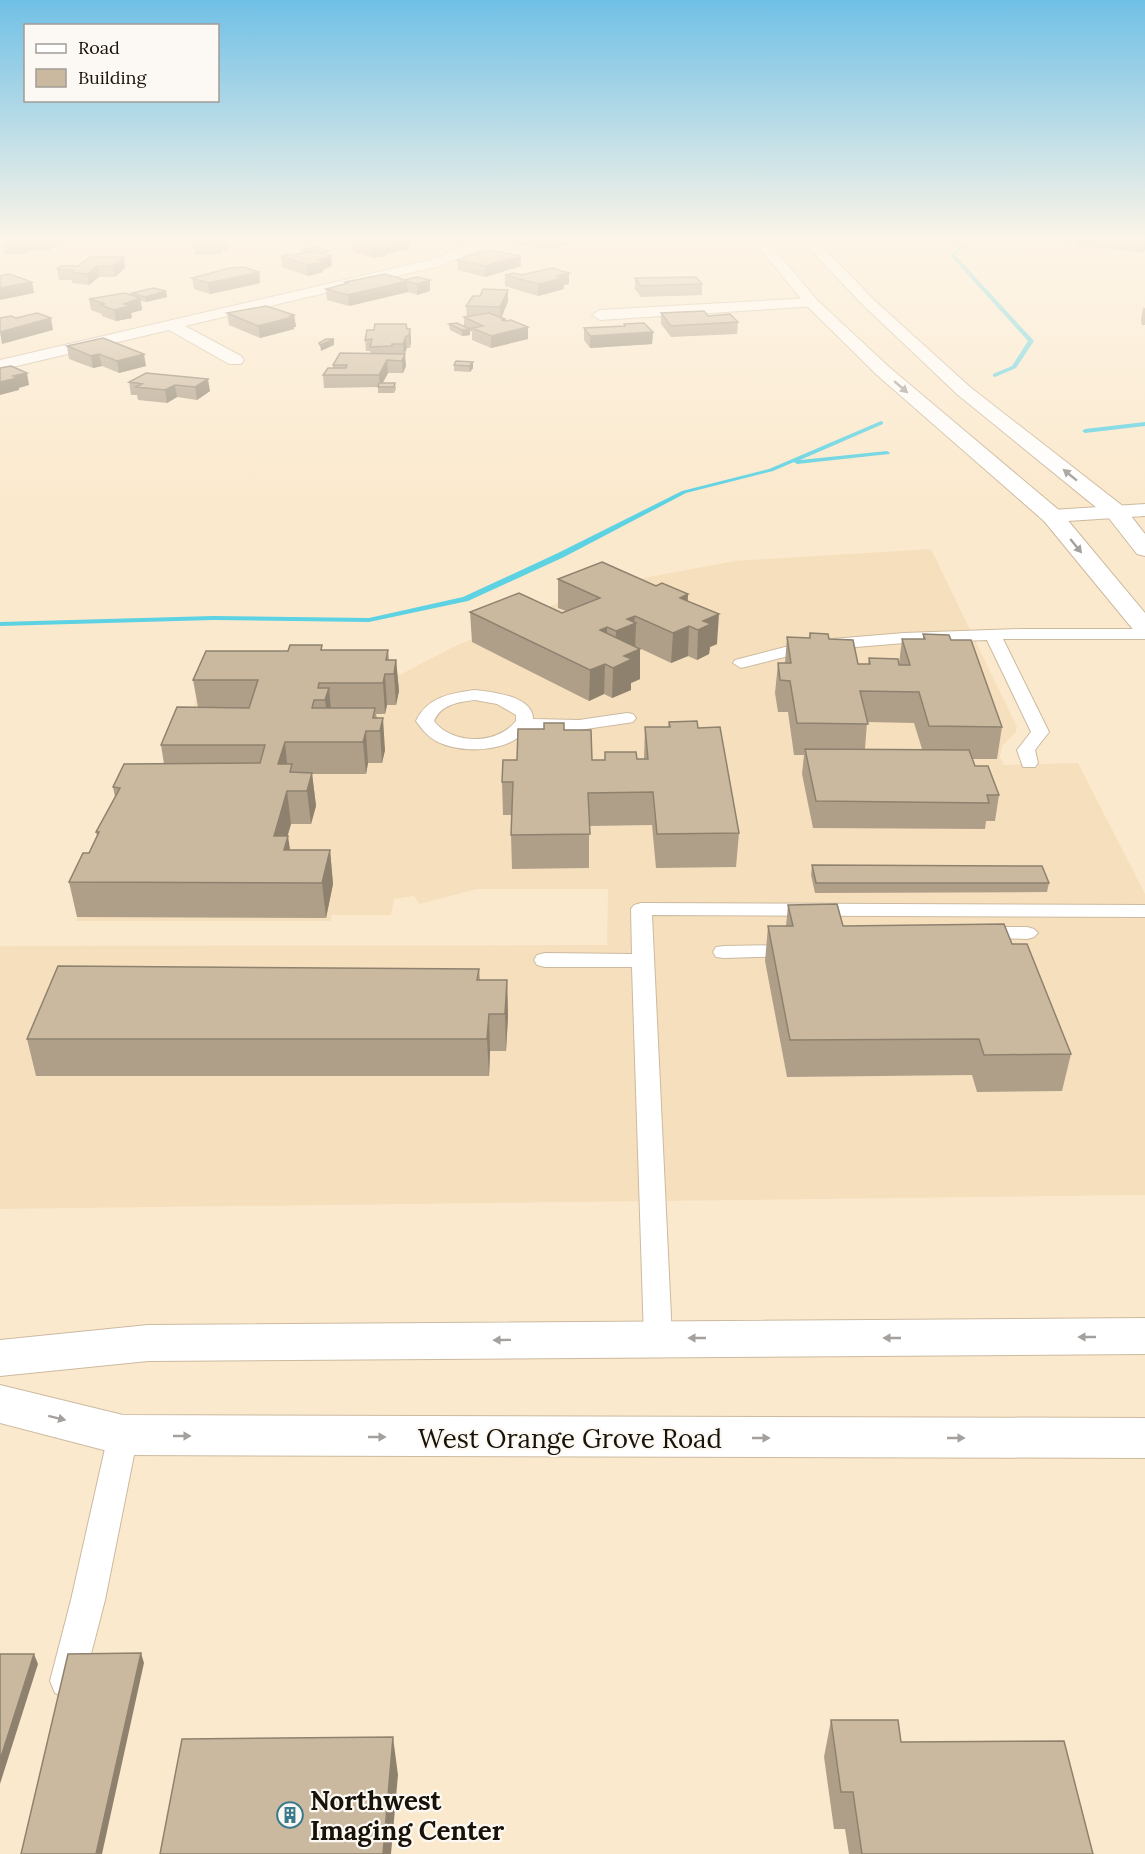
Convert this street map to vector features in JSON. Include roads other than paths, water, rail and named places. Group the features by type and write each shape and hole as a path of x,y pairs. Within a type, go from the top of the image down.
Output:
{"main road":[{"path":"0,365 169,326"},
{"path":"172,326 235,360"},
{"path":"835,326 884,372 1052,516 1145,628"},
{"path":"893,326 964,391 1116,512 1145,549"},
{"path":"1052,516 1145,510"},
{"path":"0,1358 148,1343 1145,1336"},
{"name":"West Orange Grove Road","path":"0,1404 123,1435 1145,1438"}],"lane":[{"path":"741,663 808,646 904,638 1145,634"},
{"path":"993,635 1040,732 1026,750 1029,763"},
{"path":"523,724 525,717 522,710 514,704 503,699 474,695 460,697 435,706 427,713 425,722 429,729 438,736 469,743 503,738 515,732 523,724 579,725 627,718"},
{"path":"658,1338 641,909 1145,910"},
{"path":"958,933 1027,933"},
{"path":"724,952 787,951"},
{"path":"545,960 643,960"},
{"path":"60,1709 88,1600 123,1435"}],"waterway":[{"path":"995,375 1014,367 1031,341 1017,326"},
{"path":"0,624 213,618 369,620 465,599 561,555 684,492 771,470 881,423"},
{"path":"1085,431 1145,424"},
{"path":"797,462 887,453"}],"place":[{"name":"Northwest Imaging Center","path":"290,1815"}]}
